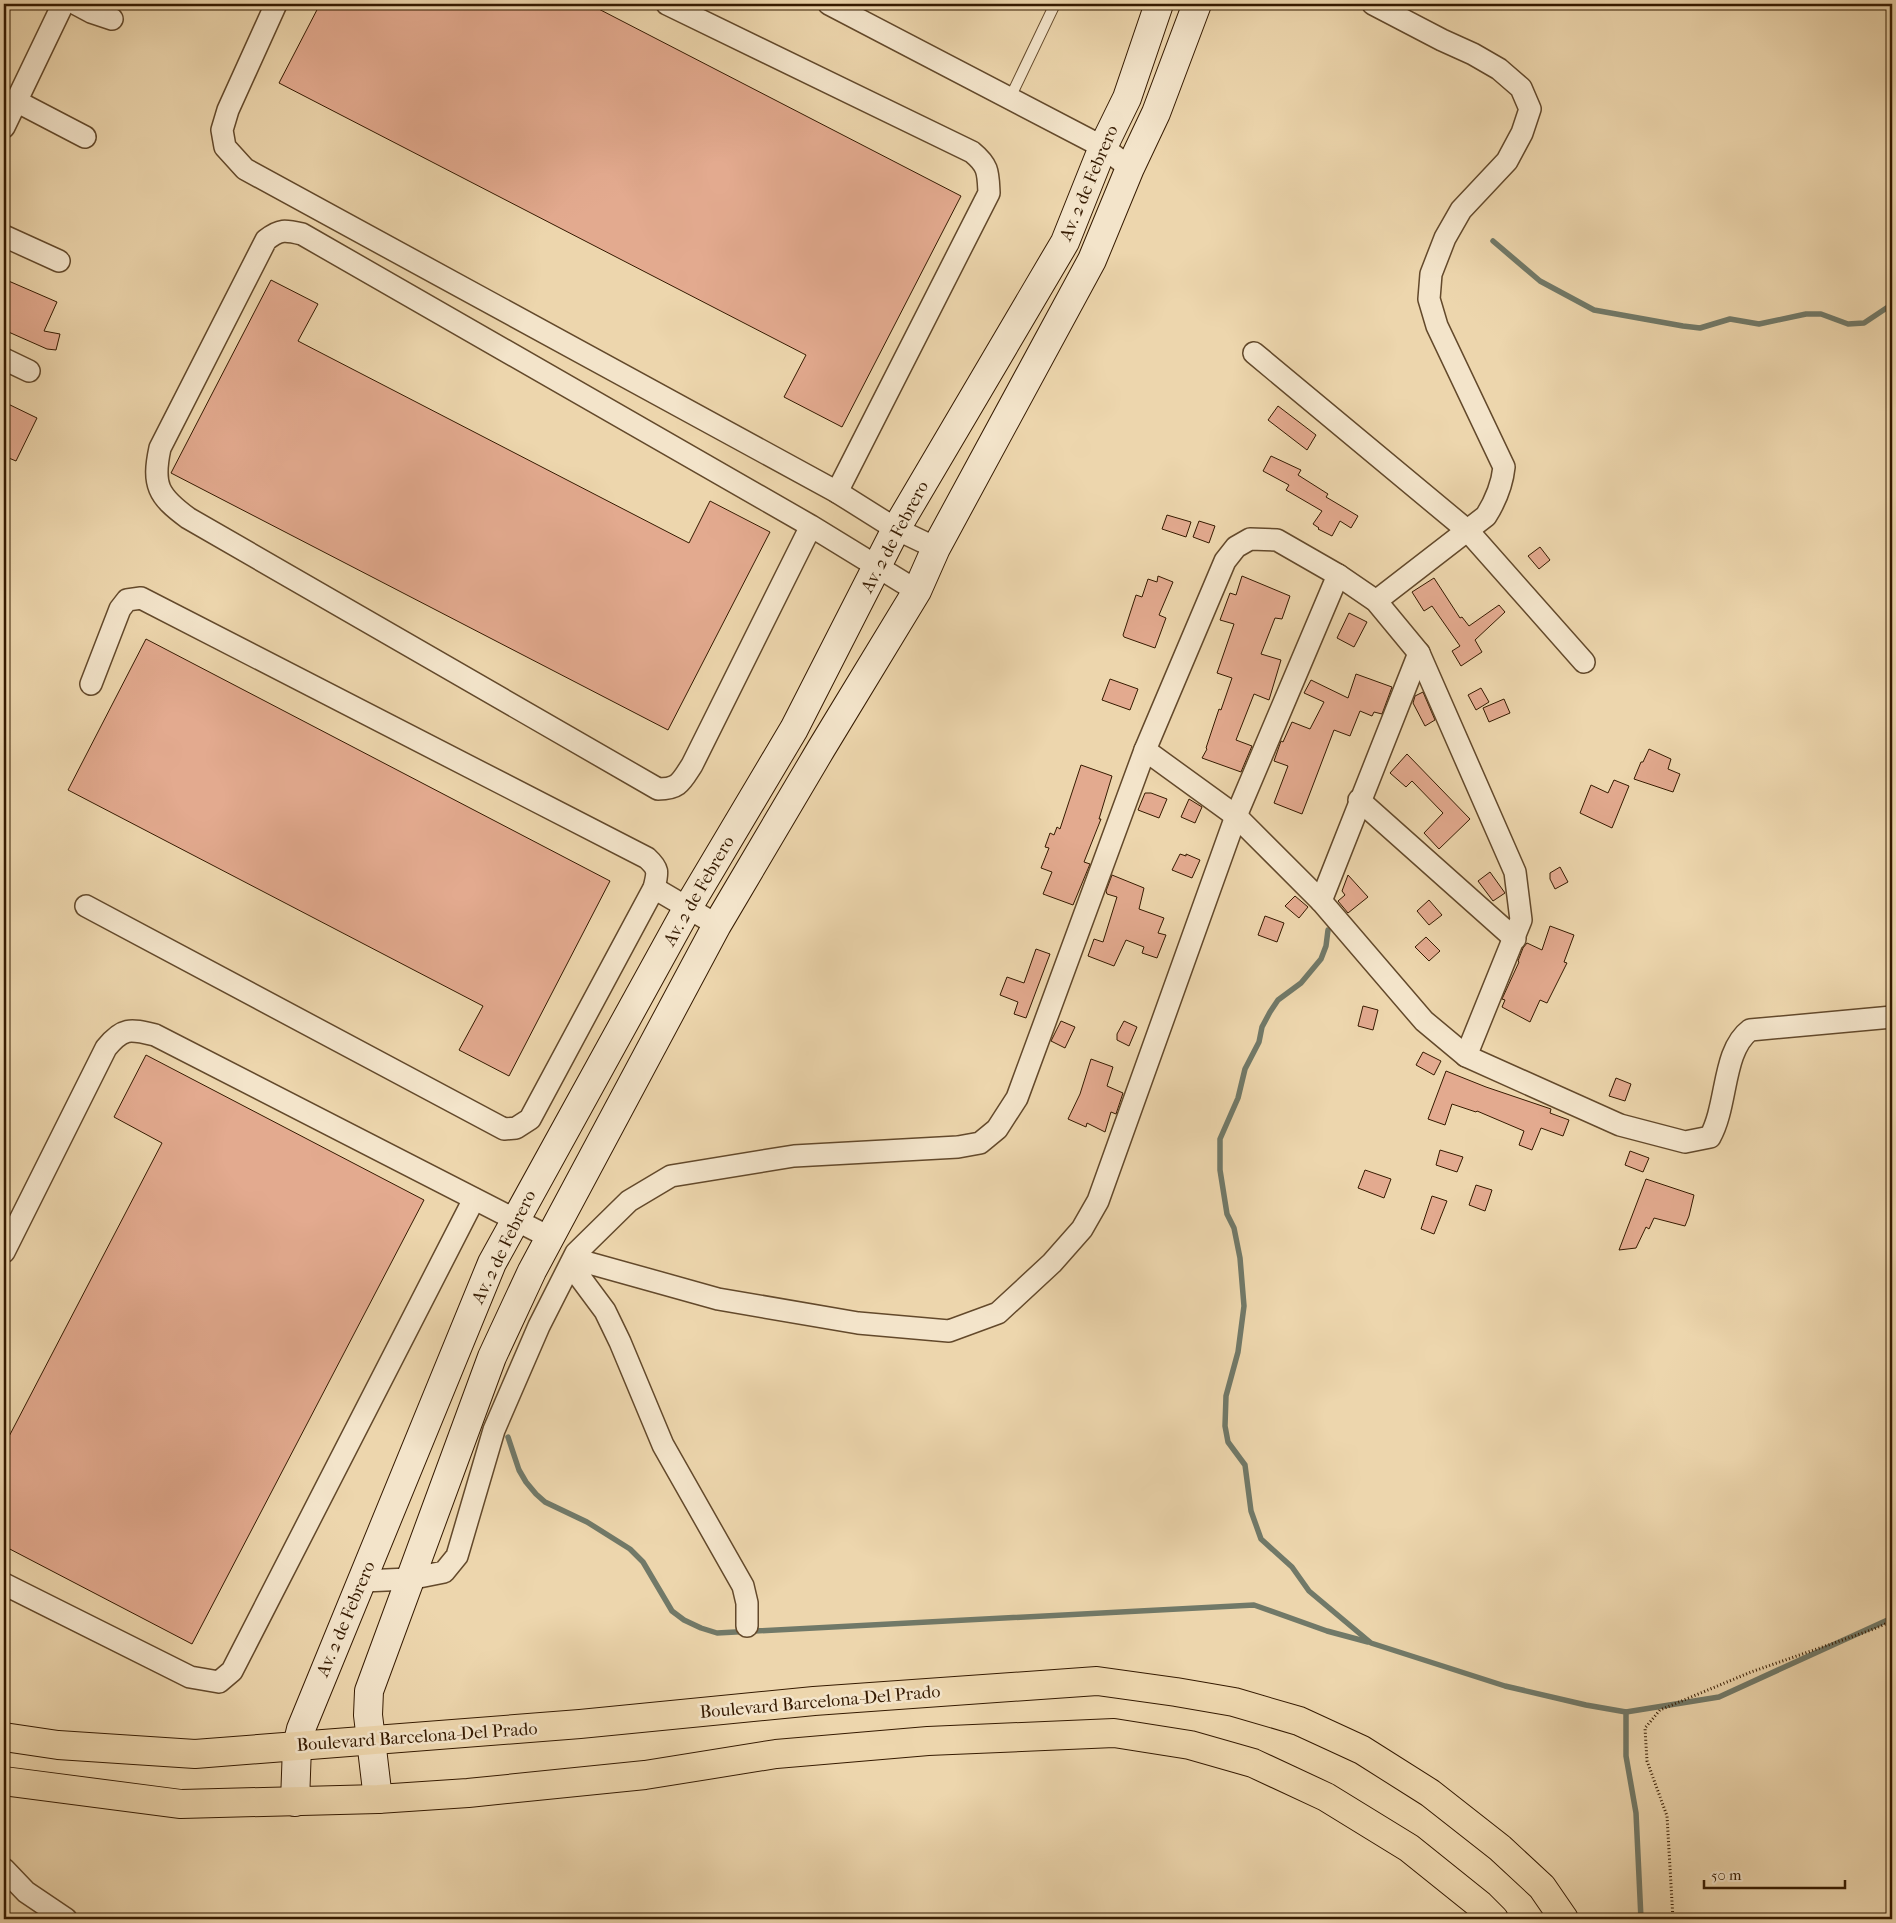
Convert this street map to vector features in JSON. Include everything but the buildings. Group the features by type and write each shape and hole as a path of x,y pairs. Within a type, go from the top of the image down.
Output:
{"main road":[{"name":"Av. 2 de Febrero","path":"295,1802 297,1746 301,1729 492,1263 687,909 794,729 896,529 1065,242 1103,147 1127,98 1159,4"},
{"name":"Av. 2 de Febrero","path":"378,1800 368,1715 369,1691 492,1357 549,1238 717,925 820,749 917,591 936,548 1092,260 1130,168 1156,113 1197,4"},
{"name":"Boulevard Barcelona-Del Prado","path":"4,1737 58,1745 195,1754 580,1724 814,1701 1097,1681 1234,1702 1299,1721 1362,1750 1430,1792 1500,1848 1542,1887 1564,1919"},
{"path":"4,1781 181,1804 378,1800 468,1793 645,1774 786,1754 928,1741 1114,1733 1190,1745 1253,1763 1326,1797 1409,1848 1480,1905 1494,1919"}],"street":[{"path":"4,127 62,4"},
{"path":"276,4 228,110 222,130 225,147 245,169 837,492 896,529 936,548"},
{"path":"668,4 972,152 982,160 988,170 989,193 837,492"},
{"path":"829,4 1103,147 1130,168"},
{"path":"1373,4 1499,68 1521,88 1530,109 1522,133 1507,161 1461,210 1445,238 1431,274 1429,299 1437,326 1504,467 1502,483 1495,502 1486,516 1376,601"},
{"path":"87,7 112,19"},
{"path":"16,102 85,137"},
{"path":"810,526 692,765 681,781 672,789 658,789 188,518 164,497 156,480 156,467 160,448 266,240 276,232 286,230 302,234 810,526 917,591"},
{"path":"4,236 59,261"},
{"path":"1254,353 1468,530 1584,662"},
{"path":"4,359 29,371"},
{"path":"363,1581 409,1579 444,1572 457,1556 494,1430 539,1326 576,1253 630,1201 671,1176 794,1156 958,1147 980,1143 997,1129 1017,1098 1145,750 1225,561 1236,547 1250,539 1277,540 1338,575 1376,601 1418,653 1515,872 1522,920 1466,1056"},
{"path":"747,1626 747,1603 743,1586 663,1445 609,1318 579,1276 578,1268 581,1264 588,1262 718,1299 858,1323 949,1331 998,1313 1052,1263 1082,1229 1098,1201 1236,816 1338,575"},
{"path":"86,906 504,1129 516,1128 530,1119 654,888 658,872 654,865 646,858 141,598 127,600 120,609 92,684"},
{"path":"1321,901 1418,653"},
{"path":"1145,750 1236,816 1321,901 1424,1021 1466,1056 1620,1126 1685,1142 1710,1136 1716,1127 1731,1057 1743,1035 1750,1030 1892,1017"},
{"path":"1360,800 1515,939"},
{"path":"654,888 717,925"},
{"path":"4,1252 106,1048 117,1034 134,1030 155,1035 549,1238"},
{"path":"4,1584 190,1677 219,1682 232,1671 474,1199"},
{"path":"4,1869 26,1892 66,1919"}],"lane":[{"path":"1010,98 1055,4"}],"path":[{"path":"1673,1919 1667,1816 1647,1761 1645,1728 1660,1710 1750,1672 1874,1630 1892,1620"}],"waterway":[{"path":"1493,241 1540,281 1594,310 1683,326 1700,328 1730,319 1759,324 1806,314 1821,314 1848,324 1864,323 1888,307 1892,307"},
{"path":"1328,930 1326,946 1321,959 1301,983 1278,1000 1262,1027 1259,1042 1245,1069 1238,1098 1220,1139 1220,1170 1227,1214 1234,1228 1240,1258 1244,1306 1238,1352 1226,1396 1225,1426 1228,1442 1245,1465 1251,1511 1261,1539 1292,1567 1309,1591 1371,1643 1505,1686 1586,1705 1626,1712 1719,1697 1892,1618"},
{"path":"508,1437 519,1470 536,1494 545,1502 587,1522 630,1549 643,1562 672,1611 684,1620 717,1633 1254,1605 1327,1631 1368,1642"},
{"path":"1626,1712 1626,1756 1636,1813 1641,1919"}]}
